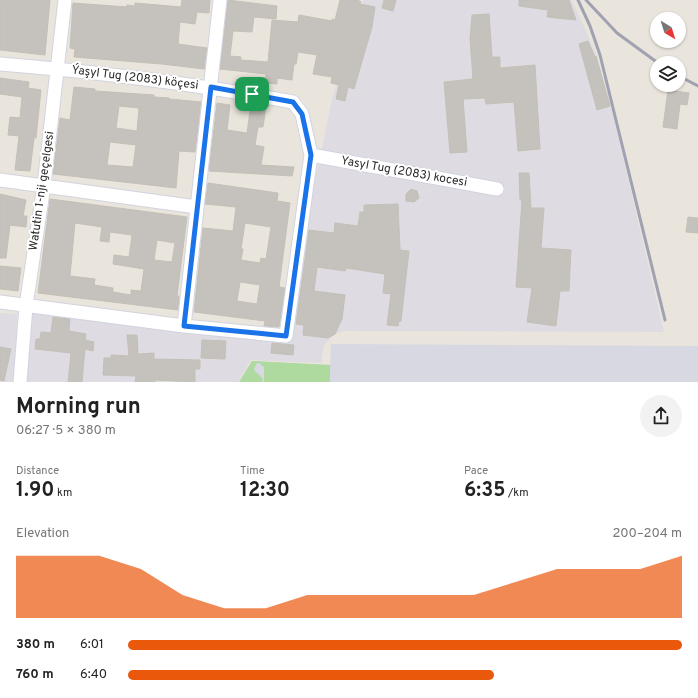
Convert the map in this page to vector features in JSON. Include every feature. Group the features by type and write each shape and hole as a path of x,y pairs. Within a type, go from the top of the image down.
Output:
{"street":[{"name":"Watutin 1-nji geçelgesi","path":"20,382 26,306 44,185 65,0"},
{"path":"184,326 220,0"},
{"name":"Ýaşyl Tug (2083) köçesi","path":"0,64 57,68 211,87 293,102 302,114 311,155"},
{"path":"0,302 184,326 286,336 311,155"},
{"name":"Yasyl Tug (2083) kocesi","path":"311,155 497,189"},
{"path":"0,180 197,207"}],"shaded area":[{"path":"363,0 572,0 597,56 611,106 664,332 343,331 334,335 324,345 321,363 251,360 238,382 22,382 31,313 287,341 307,209 319,163 332,99"},
{"path":"0,313 17,314 15,382 0,382"},
{"path":"331,344 698,346 698,382 239,382 252,361 330,365"}],"green space":[{"path":"252,361 330,365 330,382 264,382 264,367 259,363 256,364 254,370 263,379 262,382 239,382"}],"building":[{"path":"0,0 50,0 45,55 0,50"},
{"path":"182,0 210,0 209,13 197,12 195,24 180,22 178,44 207,48 204,69 74,57 75,49 70,48 73,3 127,7 127,5 135,6 135,3 181,7"},
{"path":"228,0 277,6 276,19 254,17 252,32 233,31 230,56 241,57 241,60 268,62 272,20 298,22 299,15 332,21 332,19 335,20 340,0 358,0 361,2 360,4 375,7 372,27 354,89 348,87 345,101 336,99 339,85 331,83 332,77 313,74 317,55 298,52 296,64 294,64 292,80 277,78 277,84 265,83 266,74 220,69"},
{"path":"384,0 396,0 393,11 382,8"},
{"path":"519,0 569,0 576,20 547,17 548,10 519,6"},
{"path":"489,14 492,57 500,57 500,68 535,65 540,149 518,151 514,102 486,104 485,98 463,99 467,152 450,153 444,82 473,79 470,39 472,15"},
{"path":"588,41 595,57 596,56 610,106 597,110 579,44"},
{"path":"0,78 29,82 28,88 41,90 36,138 34,138 30,171 15,170 19,136 8,135 10,117 20,118 22,97 0,94"},
{"path":"74,87 95,89 95,91 154,95 154,97 201,102 195,152 179,151 176,188 53,174 60,118 70,120","holes":["119,106 139,108 137,131 116,128","110,142 136,145 133,167 107,165"]},
{"path":"668,92 689,93 687,105 680,104 677,129 663,127"},
{"path":"217,103 230,105 227,130 247,133 251,104 266,106 263,127 258,127 255,145 264,147 261,165 294,167 292,176 209,171"},
{"path":"519,173 529,173 531,208 544,208 541,248 571,250 569,291 560,291 556,326 527,322 532,288 516,287 522,200 520,200"},
{"path":"208,183 278,193 277,201 290,203 279,287 285,288 279,327 264,326 265,321 194,312 203,228 233,231 236,207 205,204","holes":["245,223 271,227 266,259 261,258 260,263 241,260","240,282 260,285 257,304 237,301"]},
{"path":"411,189 417,191 419,198 414,202 406,201 406,194"},
{"path":"0,194 26,200 23,216 27,216 26,227 10,225 6,258 0,258"},
{"path":"50,199 187,217 177,296 179,296 178,310 38,293","holes":["75,223 102,227 100,241 109,242 110,232 132,235 129,257 114,255 113,264 144,269 141,291 131,290 131,295 113,292 113,288 94,285 95,279 70,276","157,240 175,243 172,262 154,260"]},
{"path":"398,204 400,250 409,251 401,321 399,321 398,326 387,325 391,294 383,293 385,274 346,268 345,271 317,267 314,291 345,295 342,319 335,334 328,338 303,335 304,325 296,324 309,230 334,233 335,223 358,226 360,212 364,212 364,205"},
{"path":"688,217 698,218 698,233 686,232"},
{"path":"0,266 21,268 18,291 0,289"},
{"path":"53,317 70,319 69,331 86,334 85,340 94,342 93,351 85,349 82,382 68,382 71,353 35,349 36,339 40,339 41,332 51,333"},
{"path":"127,335 137,335 138,354 154,353 154,359 200,360 200,369 195,369 195,382 155,380 155,382 135,382 136,376 103,375 104,358 111,358 111,355 129,356"},
{"path":"202,340 226,341 225,359 201,358"},
{"path":"272,343 294,345 293,355 271,353"},
{"path":"0,347 11,349 4,381 0,380"}],"railway":[{"path":"578,0 590,26 600,55 665,320"},
{"path":"586,0 617,33 650,57"},
{"path":"686,80 698,86"}],"route":[{"path":"211,87 252,94 293,102 302,114 311,155 286,336 184,326 211,87"}]}
